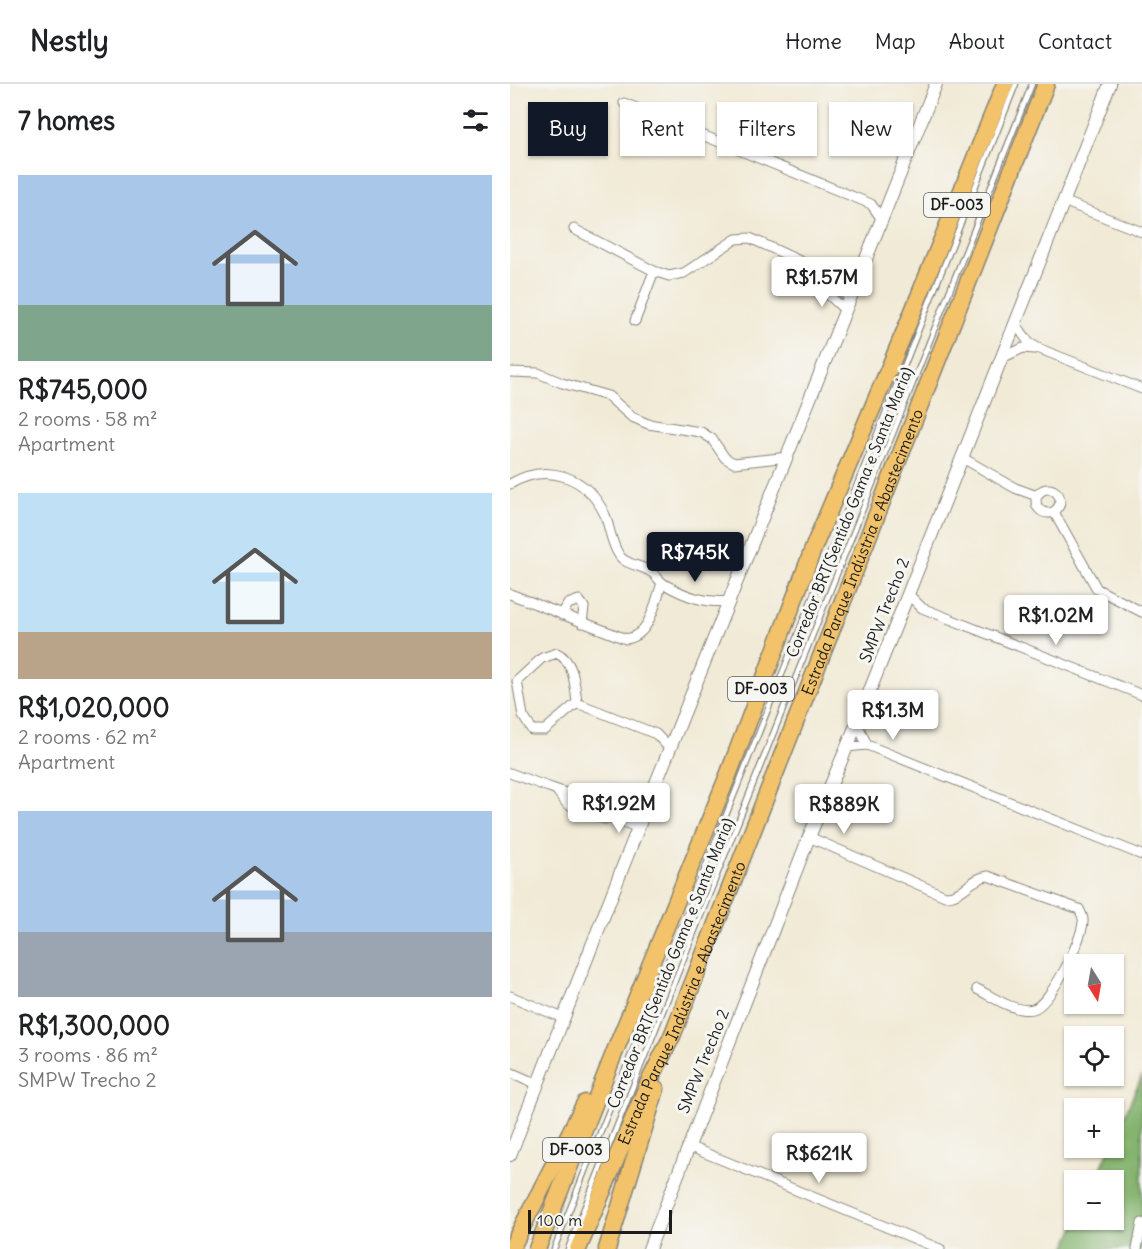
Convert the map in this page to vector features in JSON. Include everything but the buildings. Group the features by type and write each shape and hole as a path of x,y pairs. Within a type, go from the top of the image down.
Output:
{"highway":[{"name":"DF-003","path":"537,1249 729,773 815,544 894,358 1005,84"},
{"name":"Estrada Parque Indústria e Abastecimento","path":"578,1249 648,1084 672,1036 1046,84"},
{"path":"607,1249 672,1036"},
{"path":"511,1249 555,1158 615,1051"}],"street":[{"path":"510,1155 638,828 936,84"},
{"name":"SMPW Trecho 2","path":"649,1249 687,1146 809,837 903,609 1110,84"},
{"path":"705,135 871,204 889,201"},
{"path":"1063,201 1142,232"},
{"path":"871,204 881,218"},
{"path":"574,229 654,271 669,276 684,273 729,243 744,238 793,257 806,266 817,284 846,311"},
{"path":"635,321 654,271"},
{"path":"813,276 822,278 851,298"},
{"path":"1016,324 1029,343 1040,349 1142,389"},
{"path":"1002,358 1023,348 1040,349"},
{"path":"510,372 538,373 562,383 608,396 632,417 648,424 701,432 712,439 725,458 734,463 788,457"},
{"path":"961,457 1016,488 1037,496"},
{"path":"510,484 537,473 569,477 582,484 604,514 619,555 629,563 649,570 662,583 711,603 730,601"},
{"path":"1047,488 1059,494 1061,502 1054,512 1041,511 1036,504 1037,496 1047,488"},
{"path":"1054,512 1097,589 1142,612"},
{"path":"510,594 622,639 636,637 650,617 662,583"},
{"path":"908,594 922,608 1142,695"},
{"path":"562,615 568,604 579,600 584,608 582,623"},
{"path":"711,603 722,620"},
{"path":"903,609 922,608"},
{"path":"558,652 570,666 577,703 545,730 532,730 523,716 513,679 542,658 558,652"},
{"path":"577,703 656,734 676,734"},
{"path":"857,723 867,745"},
{"path":"656,734 670,749"},
{"path":"846,747 867,745 1142,855"},
{"path":"510,773 557,791 570,792 608,809 610,816 638,828"},
{"path":"809,837 945,896 962,892 979,877 988,876 1079,909 1083,923 1080,933 1054,989 1040,1005 1027,1010 1015,1007 977,989"},
{"path":"510,996 564,1018"},
{"path":"510,1072 537,1084"},
{"path":"687,1146 940,1249"},
{"path":"1137,1249 1142,1223"}],"lane":[{"path":"554,1249 1016,84"},
{"name":"Corredor BRT(Sentido Gama e Santa Maria)","path":"568,1249 1032,84"}],"green space":[{"path":"1142,1076 1142,1249 1065,1249 1074,1230 1124,1230 1124,1170 1100,1170 1106,1158 1124,1158 1124,1116"}]}
